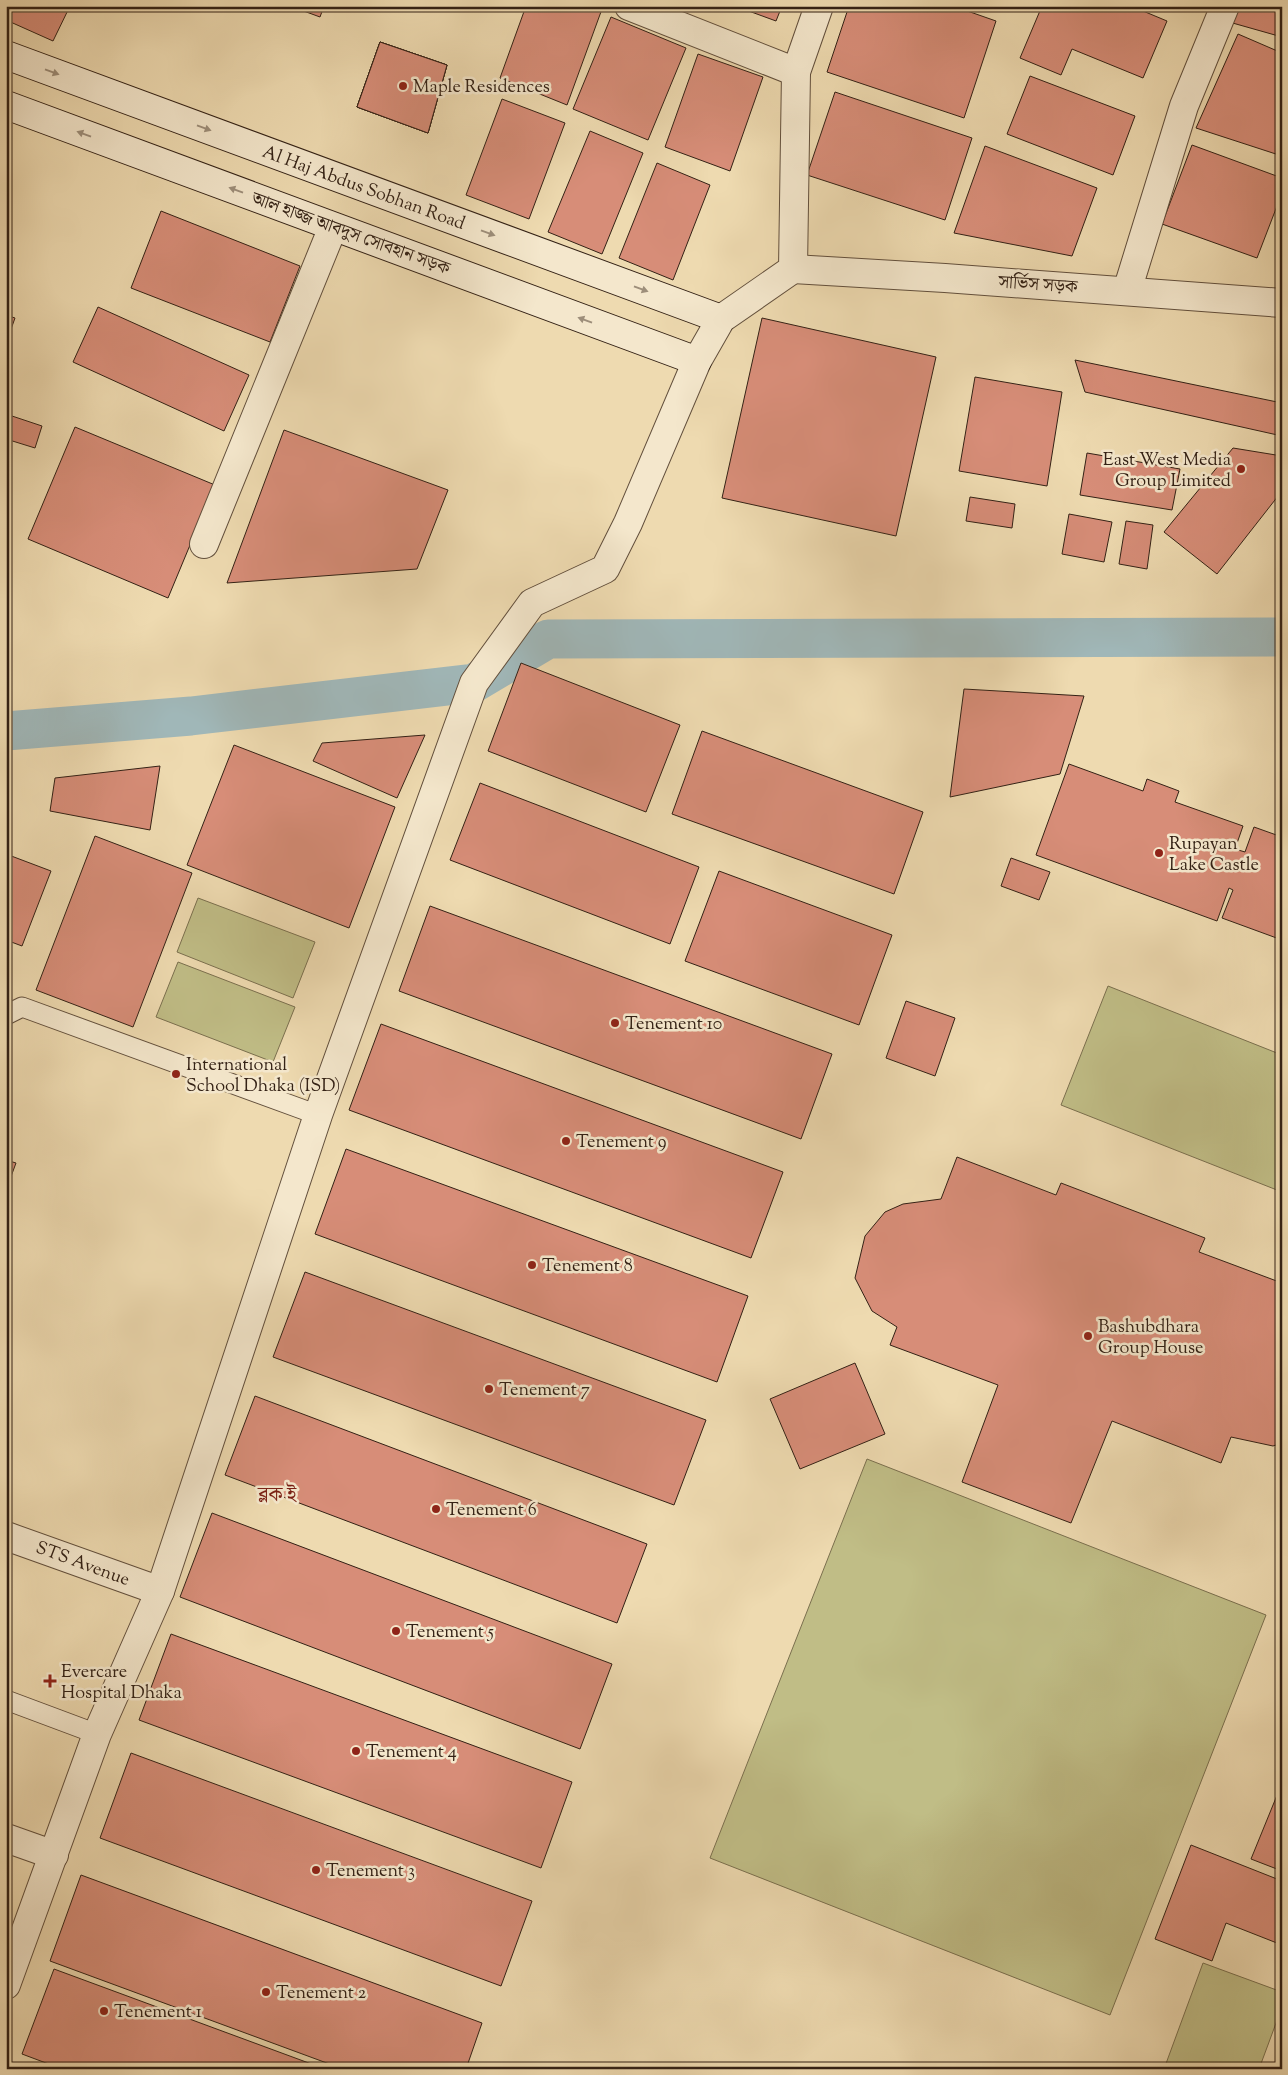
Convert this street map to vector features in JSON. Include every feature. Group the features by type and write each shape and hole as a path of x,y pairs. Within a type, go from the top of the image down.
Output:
{"street":[{"path":"630,6 796,72"},
{"path":"6,1985 96,1734 160,1591 318,1115 474,683 532,603 605,569 628,524 697,361 721,319 793,269 796,72 819,6"},
{"path":"1127,291 1184,106 1225,6"},
{"name":"Al Haj Abdus Sobhan Road","path":"6,55 721,319"},
{"name":"আল হাজ্জ আবদুস সোবহান সড়ক","path":"6,105 697,361"},
{"path":"204,544 333,226"},
{"name":"সার্ভিস সড়ক","path":"793,269 1282,303"},
{"name":"STS Avenue","path":"6,1536 160,1591"},
{"path":"6,1838 54,1855"}],"lane":[{"path":"6,1015 22,1007 318,1115"},
{"path":"6,1700 96,1734"}],"shaded area":[{"path":"198,898 315,942 293,998 177,952"},
{"path":"178,962 295,1007 273,1062 156,1017"},
{"path":"1108,986 1282,1055 1282,1192 1061,1105"},
{"path":"867,1459 1266,1615 1110,2015 710,1858"},
{"path":"1203,1963 1282,1992 1282,2007 1259,2069 1164,2069"}],"building":[{"path":"6,6 70,6 53,41 6,20"},
{"path":"290,6 324,6 320,17"},
{"path":"526,6 594,6 602,9 567,105 500,78"},
{"path":"735,6 782,6 776,21"},
{"path":"849,6 953,6 996,21 964,118 827,72"},
{"path":"1042,6 1131,6 1167,21 1143,78 1072,49 1061,75 1020,58"},
{"path":"1228,6 1282,6 1282,37 1222,20"},
{"path":"611,17 686,48 648,140 573,109"},
{"path":"1238,34 1282,53 1282,156 1196,128"},
{"name":"Maple Residences","path":"380,42 447,65 428,133 357,107"},
{"name":"Maple Residences","path":"380,42 447,65 428,133 357,107"},
{"name":"Maple Residences","path":"380,42 447,65 428,133 357,107"},
{"name":"Maple Residences","path":"380,42 447,65 428,133 357,107"},
{"path":"698,54 763,77 730,171 665,147"},
{"path":"1030,76 1135,116 1113,175 1007,134"},
{"path":"835,92 972,138 945,220 807,175"},
{"path":"502,99 565,123 529,219 466,195"},
{"path":"590,131 643,153 602,254 548,232"},
{"path":"1192,145 1282,178 1282,193 1257,258 1162,224"},
{"path":"985,146 1097,188 1072,256 954,233"},
{"path":"657,163 710,185 673,280 619,258"},
{"path":"161,211 300,266 270,342 131,288"},
{"path":"98,307 249,375 224,431 73,362"},
{"path":"6,315 15,318 6,343"},
{"path":"762,318 936,357 896,536 722,498"},
{"path":"1075,360 1282,403 1282,436 1085,392"},
{"path":"975,377 1062,392 1047,486 959,471"},
{"path":"6,414 42,426 35,448 6,439"},
{"path":"75,427 215,485 168,598 28,539"},
{"path":"284,430 448,490 417,569 227,583"},
{"path":"1233,448 1282,456 1282,491 1217,574 1164,532"},
{"path":"1087,453 1180,469 1172,510 1080,495"},
{"path":"970,497 1015,504 1012,528 966,521"},
{"path":"1069,514 1112,522 1104,562 1062,554"},
{"path":"1126,521 1153,525 1147,569 1119,564"},
{"path":"521,663 680,725 646,812 488,751"},
{"path":"964,689 1084,696 1060,774 950,797"},
{"path":"702,731 923,812 894,894 672,814"},
{"path":"425,735 397,798 313,761 322,743"},
{"path":"234,745 395,807 349,928 187,865"},
{"name":"Rupayan Lake Castle","path":"1069,764 1143,791 1147,779 1179,791 1175,802 1243,826 1235,849 1245,852 1254,827 1282,837 1282,940 1222,918 1233,890 1229,888 1217,921 1036,855"},
{"path":"160,766 150,830 50,811 55,778"},
{"path":"480,783 699,867 670,944 450,860"},
{"path":"95,836 192,873 133,1027 36,990"},
{"path":"6,854 51,871 22,946 6,940"},
{"path":"1011,858 1050,872 1039,900 1001,886"},
{"path":"719,871 892,935 859,1025 685,961"},
{"name":"Tenement 10","path":"430,906 832,1054 801,1139 399,991"},
{"path":"906,1001 955,1018 935,1076 886,1058"},
{"name":"Tenement 9","path":"381,1024 783,1172 751,1258 349,1110"},
{"name":"Tenement 8","path":"346,1149 748,1296 717,1382 315,1234"},
{"name":"Bashubdhara Group House","path":"957,1157 1056,1195 1061,1183 1205,1238 1199,1252 1282,1283 1282,1443 1273,1446 1231,1437 1221,1463 1112,1421 1071,1523 962,1482 998,1385 890,1345 897,1327 872,1311 855,1278 865,1236 885,1212 903,1204 941,1199"},
{"path":"6,1160 16,1163 6,1190"},
{"name":"Tenement 7","path":"305,1272 706,1420 674,1505 273,1357"},
{"path":"855,1363 885,1434 800,1469 770,1399"},
{"name":"Tenement 6","path":"255,1396 647,1544 617,1623 225,1475"},
{"name":"Tenement 5","path":"212,1513 612,1664 580,1749 180,1597"},
{"name":"Tenement 4","path":"171,1634 572,1782 541,1868 139,1720"},
{"name":"Tenement 3","path":"131,1753 532,1901 501,1986 100,1838"},
{"path":"1282,1783 1282,1871 1251,1859"},
{"path":"1191,1845 1282,1881 1282,1945 1226,1923 1212,1961 1155,1939"},
{"name":"Tenement 2","path":"81,1875 482,2023 466,2069 343,2069 50,1961"},
{"name":"Tenement 1","path":"54,1969 325,2069 62,2069 22,2054"}],"waterway":[{"path":"6,731 191,716 474,683 548,639 1282,637"}],"place":[{"name":"Maple Residences","path":"403,86"},
{"name":"East West Media Group Limited","path":"1241,469"},
{"name":"Rupayan Lake Castle","path":"1159,853"},
{"name":"Tenement 10","path":"615,1023"},
{"name":"International School Dhaka (ISD)","path":"176,1074"},
{"name":"Tenement 9","path":"566,1141"},
{"name":"Tenement 8","path":"532,1265"},
{"name":"Bashubdhara Group House","path":"1088,1336"},
{"name":"Tenement 7","path":"489,1389"},
{"name":"Tenement 6","path":"436,1509"},
{"name":"Tenement 5","path":"396,1631"},
{"name":"Evercare Hospital Dhaka","path":"50,1681"},
{"name":"Tenement 4","path":"356,1751"},
{"name":"Tenement 3","path":"316,1870"},
{"name":"Tenement 2","path":"266,1992"},
{"name":"Tenement 1","path":"104,2011"}],"district":[{"name":"ব্লক ই","path":"277,1494"}]}
